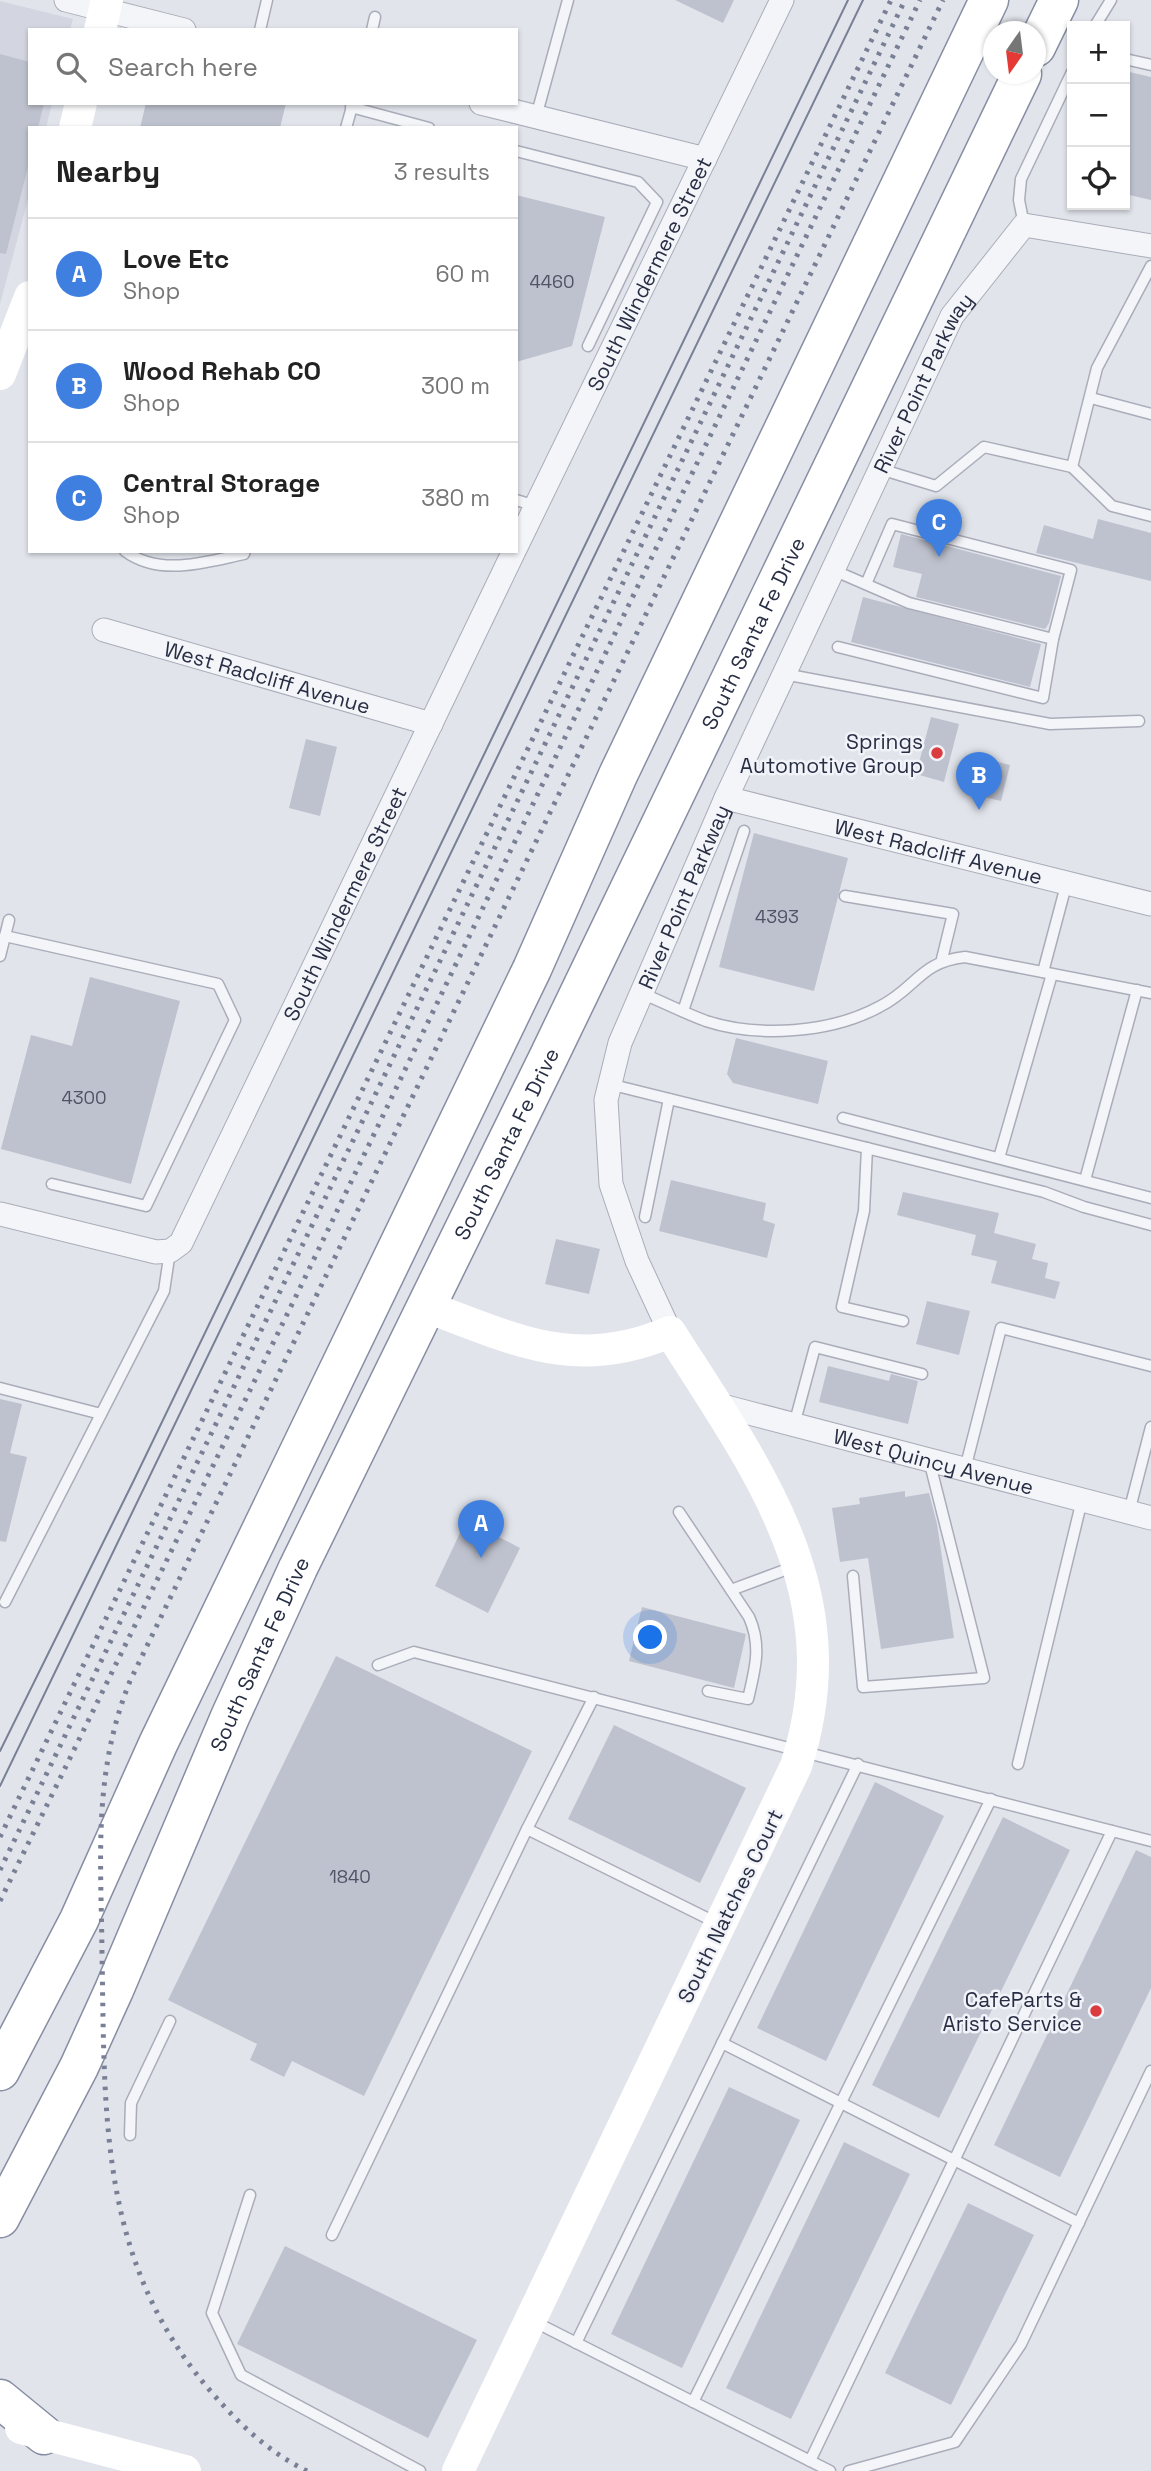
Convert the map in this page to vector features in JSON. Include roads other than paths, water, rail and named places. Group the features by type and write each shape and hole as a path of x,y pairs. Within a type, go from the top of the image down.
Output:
{"highway":[{"path":"0,2071 79,1920 158,1744 531,969 618,775 989,0"},
{"path":"1046,25 1059,0"},
{"name":"South Santa Fe Drive","path":"0,2218 54,2115 114,1990 265,1639 1018,84"},
{"path":"0,2245 54,2115"},
{"path":"0,2399 44,2434"}],"street":[{"path":"66,0 104,13 175,28"},
{"name":"South Windermere Street","path":"518,536 526,503 705,159 782,0"},
{"path":"75,126 81,105"},
{"path":"489,105 705,159"},
{"path":"1024,225 1151,246"},
{"name":"River Point Parkway","path":"670,1332 638,1261 611,1184 606,1138 609,1084 620,1043 726,798 952,316 1024,225"},
{"path":"0,374 28,302"},
{"name":"South Windermere Street","path":"170,1251 181,1243 190,1227 513,553"},
{"name":"West Radcliff Avenue","path":"104,630 431,724"},
{"name":"West Radcliff Avenue","path":"726,798 1151,904"},
{"path":"0,1214 139,1249 170,1251"},
{"path":"427,1307 516,1339 569,1352 619,1350 670,1332"},
{"name":"South Natches Court","path":"458,2471 721,1925 801,1749 811,1709 814,1652 812,1620 799,1565 782,1521 670,1332"},
{"name":"West Quincy Avenue","path":"715,1404 1140,1515"},
{"path":"0,2423 185,2471"}],"lane":[{"path":"260,28 267,0"},
{"path":"536,117 568,0"},
{"path":"1098,21 1111,0"},
{"path":"372,28 375,17"},
{"path":"1130,60 1151,65"},
{"path":"1024,225 1019,200 1021,179 1067,82"},
{"path":"347,126 352,105 422,126"},
{"path":"518,151 638,182 657,202 588,346"},
{"path":"1072,467 1097,368 1149,273"},
{"path":"1091,398 1151,414"},
{"path":"880,469 936,486 984,447 1072,467 1112,506 1151,516"},
{"path":"838,647 1043,698 1053,639 1071,570 892,524 866,584"},
{"path":"128,553 134,558 162,566 193,565 244,553"},
{"path":"833,570 909,603 1053,639"},
{"path":"784,674 1050,724 1139,721"},
{"path":"683,1010 744,831"},
{"path":"999,1158 1048,973 1064,893"},
{"path":"845,896 953,914 942,959"},
{"path":"0,956 9,920"},
{"path":"5,936 218,984 235,1020 146,1206 52,1184"},
{"path":"641,993 706,1021 748,1029 808,1029 878,1008 909,989 926,969 942,959 965,957 1151,993"},
{"path":"1085,1180 1137,990"},
{"path":"609,1084 1044,1192 1084,1208 1151,1224"},
{"path":"645,1217 669,1099"},
{"path":"843,1118 1151,1198"},
{"path":"867,1148 864,1211 842,1307 903,1321"},
{"path":"5,1602 164,1291 170,1251"},
{"path":"965,1469 1001,1328 1151,1366"},
{"path":"794,1425 815,1347 922,1374"},
{"path":"0,1388 101,1414"},
{"path":"1140,1515 1151,1427"},
{"path":"853,1576 863,1688 984,1678 929,1460"},
{"path":"1018,1763 1082,1500"},
{"path":"679,1512 756,1633 758,1650 748,1699 708,1692"},
{"path":"731,1590 799,1565"},
{"path":"378,1665 414,1652 801,1749 1151,1841"},
{"path":"332,2235 527,1829 594,1698"},
{"path":"576,2343 858,1764"},
{"path":"693,2402 990,1799"},
{"path":"527,1829 721,1925"},
{"path":"810,2461 1112,1831"},
{"path":"130,2135 131,2103 170,2021"},
{"path":"722,2043 1079,2223"},
{"path":"849,2471 955,2442 1021,2344 1151,2071"},
{"path":"250,2195 212,2313 241,2375 420,2471"},
{"path":"530,2320 830,2471"}],"tram line":[{"path":"0,1751 134,1480 848,0"},
{"path":"0,1786 863,0"}],"railway":[{"path":"0,1837 891,0"},
{"path":"0,1870 905,0"},
{"path":"0,1901 299,1290 920,0"},
{"path":"307,2471 280,2456 256,2437 213,2394 175,2344 148,2293 128,2240 116,2185 104,2072 102,1815 110,1749 118,1715 130,1681 943,0"}],"place":[{"name":"Central Storage","path":"939,557"},
{"name":"Springs Automotive Group","path":"937,753"},
{"name":"Wood Rehab CO","path":"979,810"},
{"name":"Love Etc","path":"481,1558"},
{"name":"CafeParts & Aristo Service","path":"1096,2011"}]}
